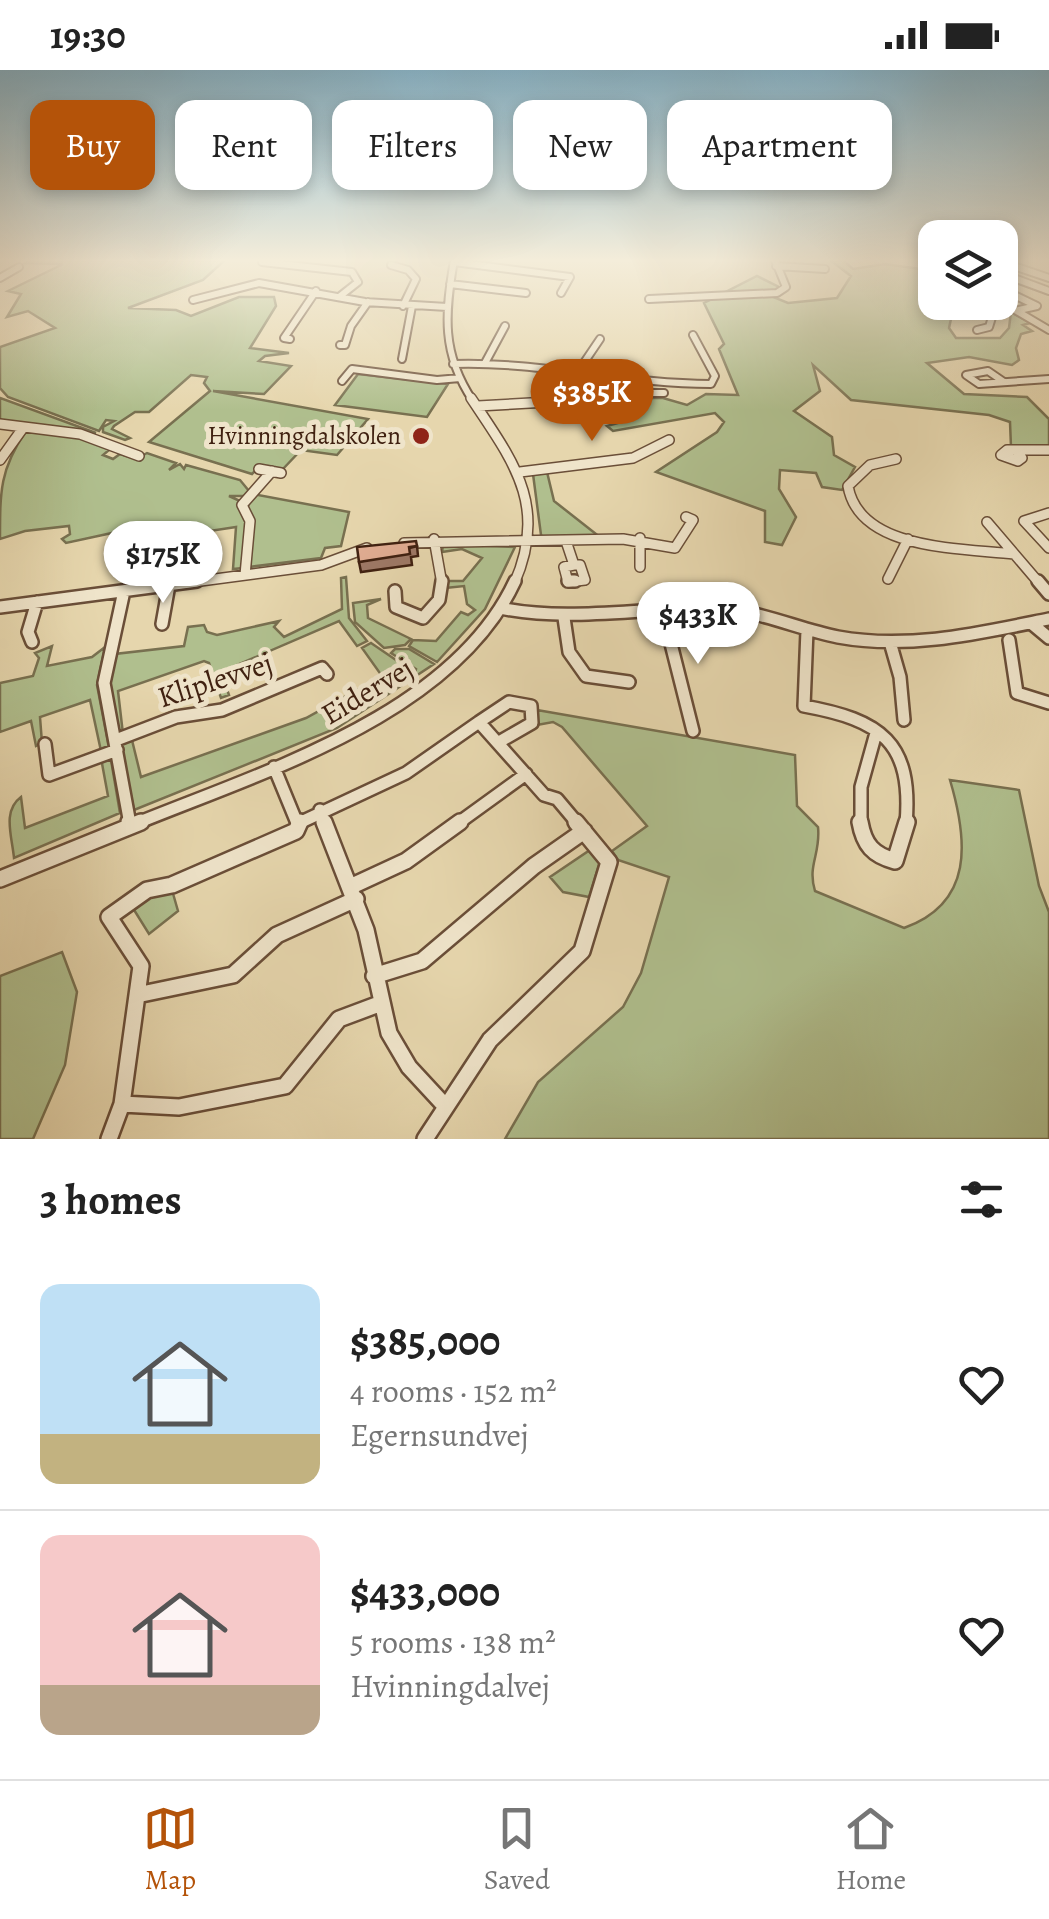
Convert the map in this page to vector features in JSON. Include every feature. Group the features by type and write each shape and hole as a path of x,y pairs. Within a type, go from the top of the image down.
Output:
{"street":[{"path":"290,339 284,338 298,321 300,310"},
{"path":"340,345 346,345 351,326 362,310"},
{"path":"402,359 407,310"},
{"name":"Eidervej","path":"0,879 341,739 416,694 472,644 500,608 516,578 527,541 529,513 520,472 453,364 445,332 447,310"},
{"path":"1018,311 1022,310"},
{"path":"1018,311 1049,333"},
{"path":"989,327 991,320"},
{"path":"484,362 505,326"},
{"path":"977,330 989,327 998,332"},
{"path":"1038,332 1049,333"},
{"path":"453,364 484,362 664,384 711,384 715,376 711,362 694,335"},
{"path":"576,373 600,340"},
{"path":"342,381 352,369 437,380 460,378"},
{"path":"1004,382 1049,378"},
{"path":"478,406 607,402 636,393 664,393"},
{"path":"0,424 64,431 138,456"},
{"path":"0,460 22,428"},
{"path":"520,472 633,458 670,440"},
{"path":"112,456 122,450"},
{"path":"1018,453 1049,450"},
{"path":"896,459 859,470 846,493 849,504 865,522 908,538 1014,554"},
{"path":"245,575 250,521 242,505 276,472 258,468"},
{"path":"1049,513 1024,521 1049,548"},
{"path":"392,544 434,539 640,538 674,548 693,520 686,518"},
{"path":"987,522 1049,594"},
{"path":"640,538 640,567"},
{"path":"888,579 908,538"},
{"path":"395,590 396,607 423,618 439,600 438,592 444,586 434,539"},
{"path":"566,541 574,566"},
{"path":"0,607 320,565 350,550 378,546"},
{"path":"162,624 169,585"},
{"path":"124,591 104,683 130,826"},
{"path":"32,642 28,632 37,602"},
{"path":"500,608 564,618 740,611 807,630 890,642 950,639 1049,619"},
{"path":"662,612 693,731"},
{"path":"564,618 569,652 586,676 628,682"},
{"path":"1031,622 1049,638"},
{"path":"807,630 804,706 841,712 876,732 900,752 906,777 906,830 895,861 880,860 869,851 864,838 860,783 876,732"},
{"path":"1009,640 1016,693 1049,702"},
{"path":"890,642 900,677 904,720"},
{"name":"Kliplevvej","path":"46,744 49,775 176,718 222,710 322,668 327,674"},
{"path":"296,823 406,773 509,702 531,706 532,722 499,742"},
{"path":"425,1139 490,1040 582,952 609,862 479,722"},
{"path":"109,1139 122,1104 141,966 109,917 162,883 172,885 296,831 274,768"},
{"path":"136,995 233,975 277,936 406,861 526,774"},
{"path":"320,810 354,893 378,1004 408,1067 446,1107"},
{"path":"374,976 422,961 534,866 584,831"},
{"path":"122,1104 179,1107 285,1086 338,1019 378,1004"}],"green space":[{"path":"11,310 173,310 191,316 206,310 274,310 250,348 289,353 265,356 259,361 291,366 264,394 213,391 368,419 337,455 301,450 282,470 260,466 252,474 149,442 210,391 204,383 207,377 191,375 149,412 135,412 114,426 112,429 130,438 125,440 103,432 103,427 114,421 106,420 99,431 8,397 0,388 0,347 55,328 28,311 7,317"},
{"path":"707,310 918,310 918,320 951,320 949,328 956,338 1000,338 1009,328 1010,320 1018,320 1018,316 1030,323 1023,325 1032,331 1021,334 1016,348 1019,360 1012,365 969,357 927,363 964,394 1027,397 1049,419 1049,449 1011,447 1010,422 989,415 851,400 813,365 820,391 794,411 832,437 834,455 855,467 842,490 822,487 816,473 780,470 779,489 796,517 782,545 765,542 765,511 656,472 717,432 724,422 715,413 613,431 607,426 635,418 631,398 663,398 687,405 706,394 738,395 719,349 724,344"},
{"path":"358,374 448,384 427,417 335,405"},
{"path":"0,398 96,433 0,421"},
{"path":"26,431 91,440 109,450 103,455 113,459 120,454 136,459 147,453 176,463 169,470 180,464 184,469 186,465 240,480 249,491 245,496 229,496 240,501 246,521 243,568 233,569 236,527 183,535 180,547 175,539 161,541 152,549 157,547 153,569 130,573 140,569 147,552 110,556 115,538 112,533 66,543 62,539 70,534 69,526 25,531 0,539 3,481"},
{"path":"547,472 554,501 596,534 545,538 541,535 533,474"},
{"path":"253,494 349,512 341,546 325,548 321,558 249,567 246,510"},
{"path":"443,544 515,547 485,609 437,662 409,646 413,640 436,641 461,612 468,615 475,610 467,604 464,586 445,588 448,581 463,581 482,558 462,549 442,552"},
{"path":"346,577 349,618 367,641 357,646 339,621 221,672 229,695 221,698 209,663 204,661 118,691 123,734 118,733 108,684 115,654 184,646 188,627 204,625 207,632 217,635 279,621 274,627 284,637 342,609 341,578"},
{"path":"381,599 367,605 368,618 411,639 405,645 384,648 355,622 353,603"},
{"path":"371,643 415,673 416,669 391,653 395,649 409,649 434,664 337,728 134,810 120,744 131,736 141,777 306,718 382,676 362,648"},
{"path":"52,646 47,666 92,657 105,647 97,685 109,748 101,751 90,700 40,717 42,743 36,746 31,721 0,732 0,683 33,676 39,658 35,653"},
{"path":"537,710 795,755 797,806 818,827 815,891 904,928 927,917 943,903 960,868 960,825 950,780 1019,790 1039,886 1049,912 1049,1139 505,1139 538,1082 623,1007 641,973 669,877 618,860 612,851 647,826 562,727 553,722 537,725"},
{"path":"110,754 120,813 14,858 10,824 15,803 21,797 25,828 108,796 101,758"},
{"path":"590,850 600,861 589,897 563,892 550,877"},
{"path":"172,890 178,911 149,934 131,905 144,896"},
{"path":"62,952 77,992 65,1065 33,1139 0,1139 0,976"}],"building":[{"path":"416,541 417,546 409,547 410,554 359,562 357,547"}],"place":[{"name":"Hvinningdalskolen","path":"421,436"}]}
